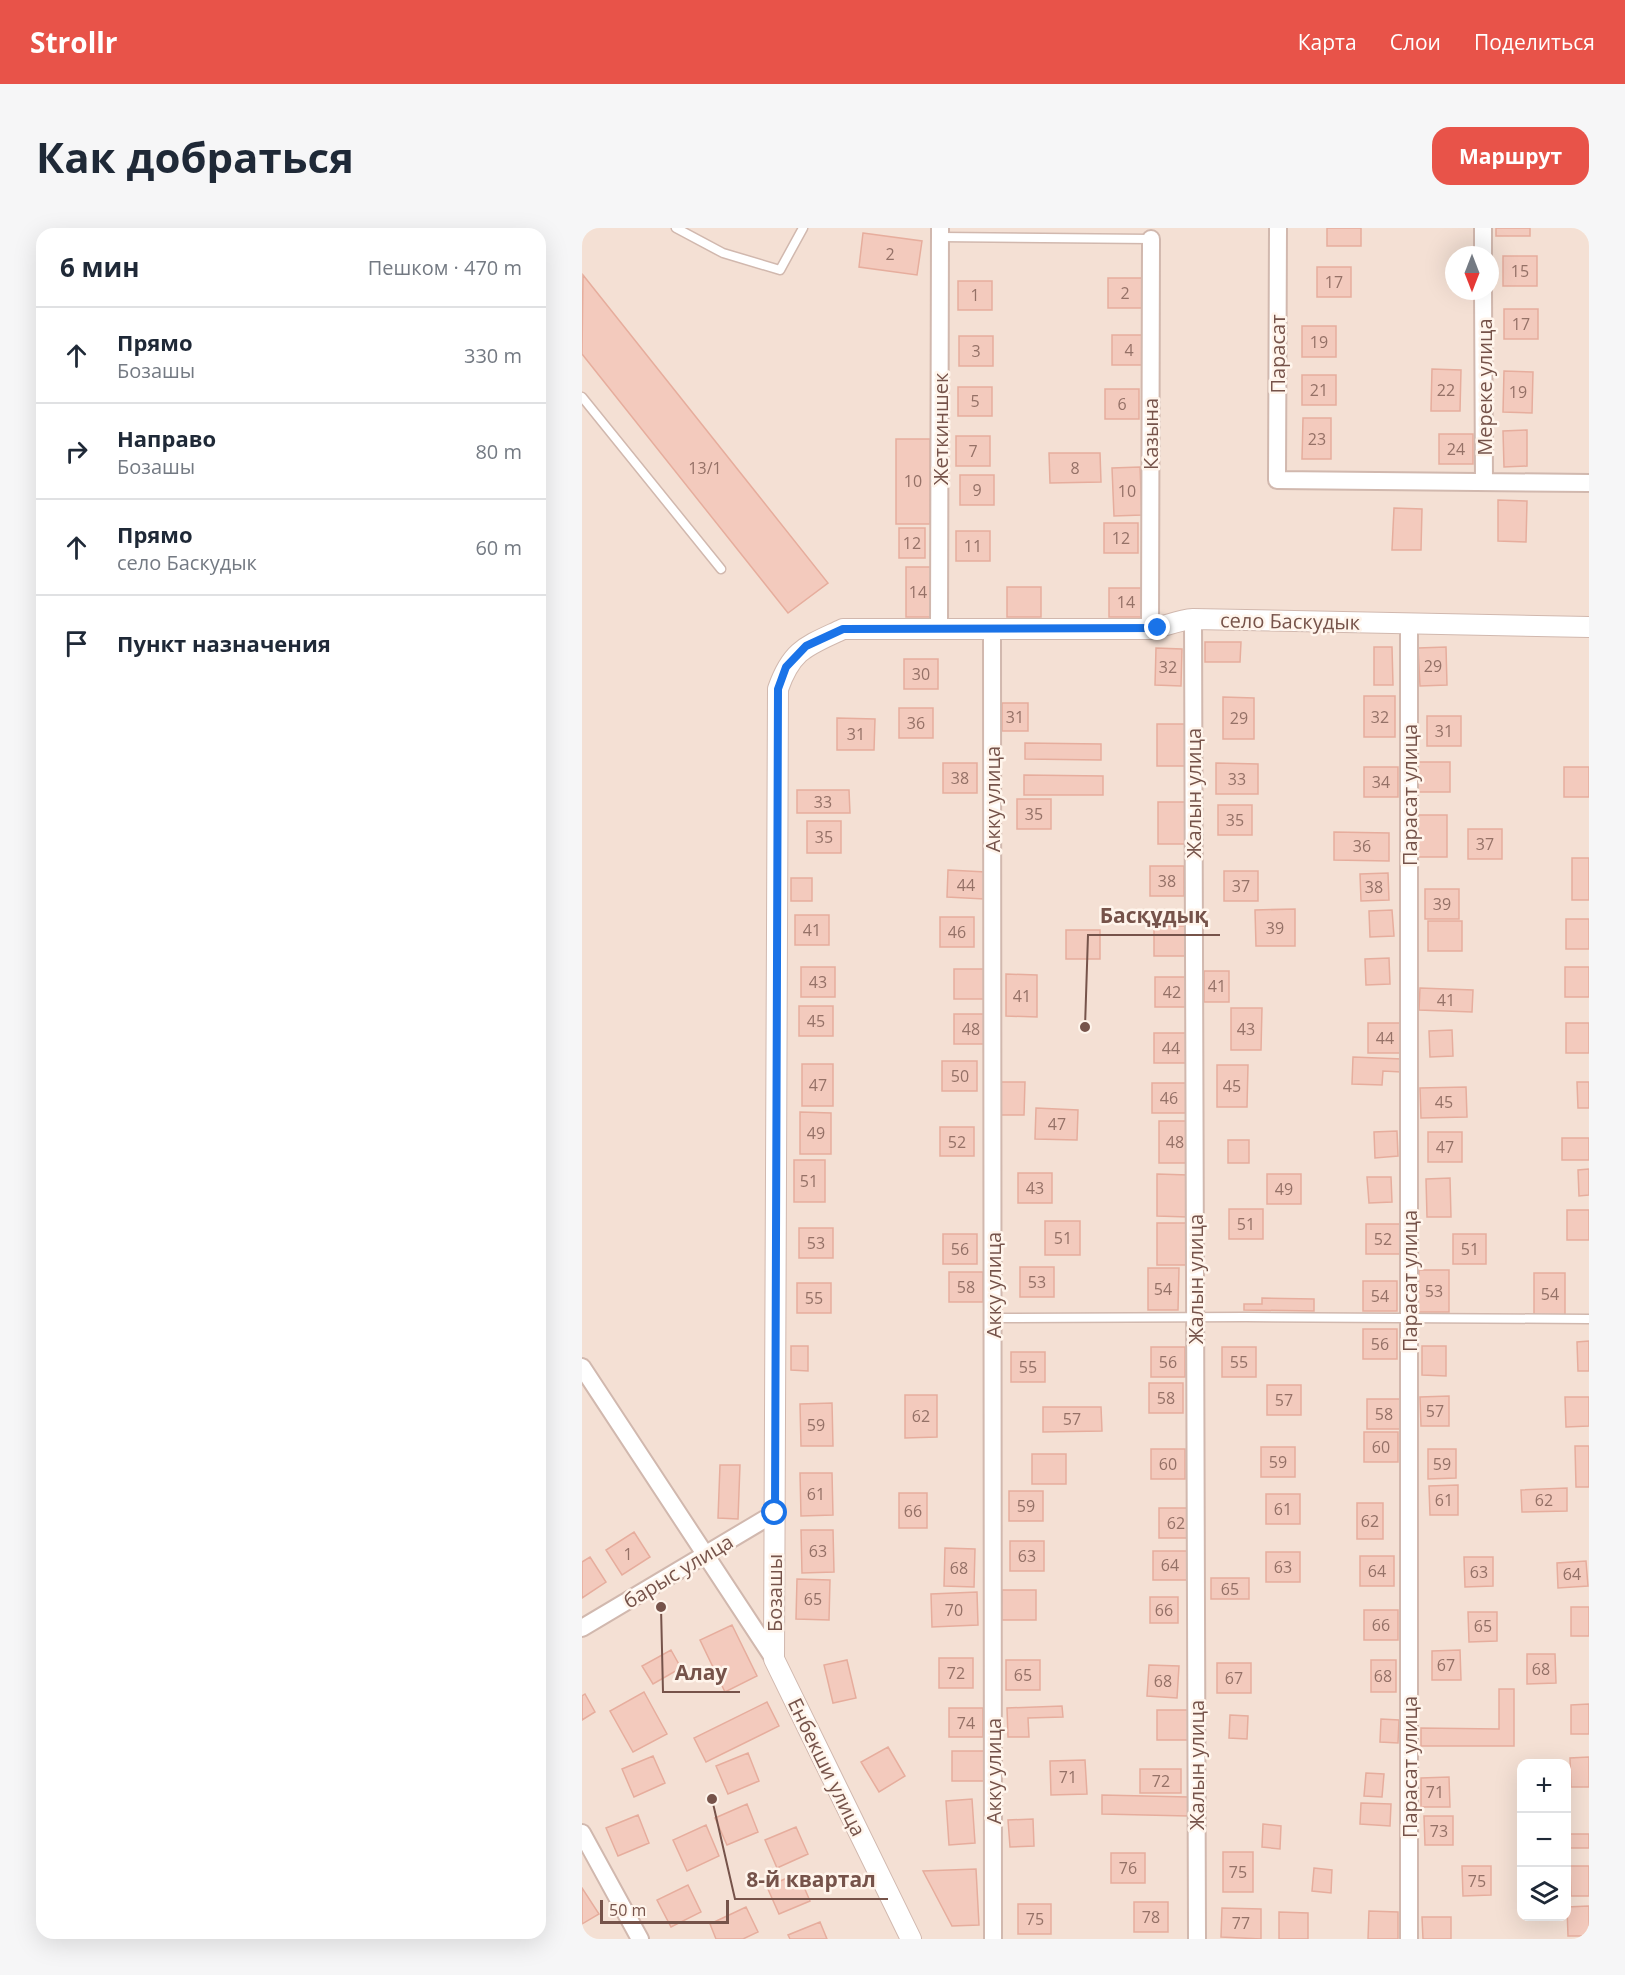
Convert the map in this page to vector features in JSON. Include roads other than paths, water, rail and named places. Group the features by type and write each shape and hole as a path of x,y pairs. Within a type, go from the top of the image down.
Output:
{"street":[{"name":"Парасат","path":"1278,228 1277,480 1484,482"},
{"path":"1483,228 1483,246"},
{"name":"Жеткиншек","path":"939,630 940,232"},
{"name":"Казына","path":"1150,629 1151,239"},
{"name":"Мереке улица","path":"1483,300 1484,482"},
{"path":"1484,482 1589,483"},
{"name":"село Баскудык","path":"992,630 1150,629 1193,619 1589,627"},
{"name":"Жалын улица","path":"1193,619 1197,1939"},
{"name":"Парасат улица","path":"1409,623 1409,1939"},
{"name":"Бозашы","path":"774,1659 778,689 786,667 806,646 843,629 992,630"},
{"name":"Акку улица","path":"992,630 993,1939"},
{"path":"582,1367 774,1659"},
{"name":"барыс улица","path":"582,1628 775,1513"},
{"name":"Енбекши улица","path":"774,1659 911,1939"},
{"path":"582,1833 640,1939"}],"lane":[{"path":"676,228 723,253 780,270 803,228"},
{"path":"940,232 1151,239"},
{"path":"582,397 721,569"},
{"path":"993,1318 1589,1319"}],"place":[{"name":"Басқұдық","path":"1085,1027"},
{"name":"Алау","path":"661,1607"},
{"name":"8-й квартал","path":"712,1799"}]}
